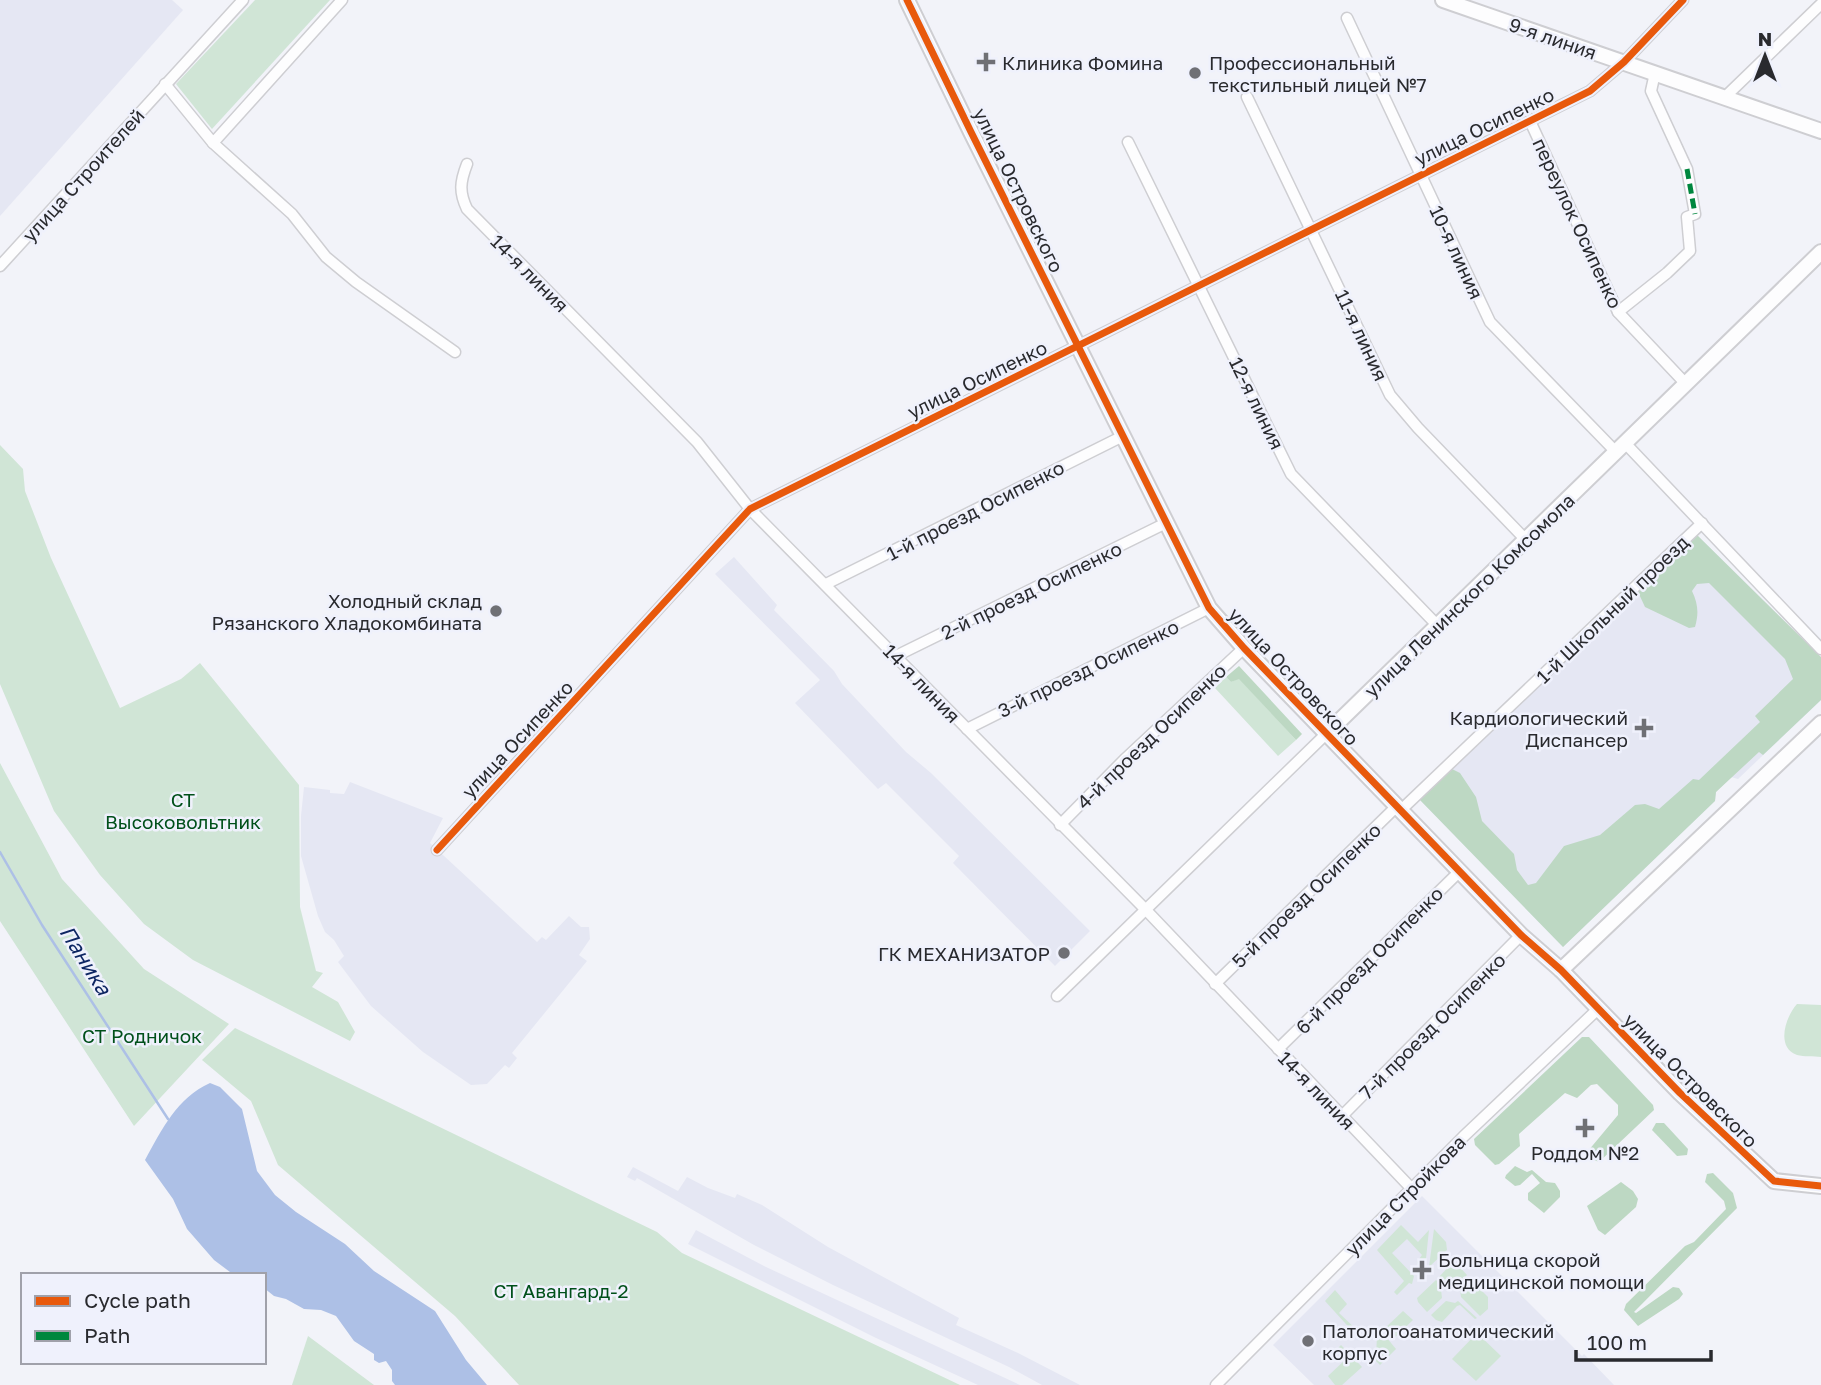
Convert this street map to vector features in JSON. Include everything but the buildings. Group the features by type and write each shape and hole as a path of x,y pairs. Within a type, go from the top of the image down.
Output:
{"street":[{"name":"улица Строителей","path":"0,266 243,0"},
{"path":"213,143 342,0"},
{"name":"улица Островского","path":"907,0 1209,608 1326,734 1521,935 1561,970 1680,1093 1774,1181 1821,1186"},
{"name":"9-я линия","path":"1443,0 1821,131"},
{"name":"улица Осипенко","path":"436,850 750,509 1590,91 1624,62 1683,0"},
{"path":"1725,97 1821,4"},
{"name":"10-я линия","path":"1347,18 1490,322 1702,523 1821,649"},
{"path":"1618,313 1690,251 1687,217 1695,214 1687,169 1651,91 1655,73"},
{"path":"165,84 213,143 292,214 326,257 455,352"},
{"name":"11-я линия","path":"1247,97 1390,395 1418,428 1526,540"},
{"name":"переулок Осипенко","path":"1530,121 1618,313 1686,384"},
{"name":"12-я линия","path":"1128,142 1291,474 1438,626"},
{"name":"14-я линия","path":"467,164 461,179 460,194 467,209 697,442 750,509 1146,910 1412,1189"},
{"name":"улица Ленинского Комсомола","path":"1057,996 1821,252"},
{"name":"1-й проезд Осипенко","path":"826,584 1123,436"},
{"name":"2-й проезд Осипенко","path":"896,656 1166,523"},
{"name":"1-й Школьный проезд","path":"1399,808 1702,523"},
{"name":"3-й проезд Осипенко","path":"967,729 1209,608"},
{"name":"4-й проезд Осипенко","path":"1060,825 1124,760 1244,648"},
{"path":"1561,970 1821,723"},
{"name":"5-й проезд Осипенко","path":"1215,984 1399,808"},
{"name":"6-й проезд Осипенко","path":"1278,1049 1460,870"},
{"name":"7-й проезд Осипенко","path":"1342,1116 1521,935"},
{"name":"улица Стройкова","path":"1216,1385 1463,1137 1598,1009"}],"shaded area":[{"path":"0,0 172,0 183,10 0,216"},
{"name":"Кардиологический Диспансер","path":"1697,535 1821,657 1821,700 1738,779 1731,777 1716,792 1715,801 1563,947 1420,800"},
{"path":"734,557 777,605 774,610 834,671 842,684 906,752 931,773 1090,931 1055,966 953,863 959,856 886,783 878,789 795,703 820,680 715,574"},
{"path":"350,782 443,818 430,843 537,942 542,937 546,940 569,916 581,927 589,927 590,939 579,955 587,961 512,1053 517,1058 509,1068 505,1065 487,1084 471,1085 423,1052 371,1006 338,962 344,956 325,932 318,916 301,856 301,816 304,787 344,794"},
{"path":"633,1167 678,1191 687,1177 708,1188 735,1198 737,1194 762,1205 828,1247 959,1318 956,1325 1080,1385 1042,1385 833,1285 754,1245 637,1178 635,1181 627,1177"},
{"name":"Больница скорой медицинской помощи","path":"1422,1196 1614,1385 1314,1385 1273,1345"},
{"path":"696,1230 766,1267 1020,1385 978,1385 874,1337 688,1244"}],"green space":[{"path":"255,0 330,0 212,129 176,84"},
{"name":"СТ Высоковольтник","path":"0,445 23,469 25,491 51,558 120,708 181,679 200,663 299,785 300,907 316,971 323,973 312,987 338,1002 355,1032 350,1041 193,960 144,924 100,875 54,811 0,684"},
{"path":"1697,535 1821,657 1821,700 1763,755 1759,752 1716,792 1715,801 1563,947 1420,800 1452,769 1460,773 1476,797 1482,821 1514,854 1517,870 1528,885 1536,883 1564,846 1600,835 1635,805 1645,804 1659,809 1693,779 1699,780 1760,722 1755,716 1793,679 1785,659 1709,583 1697,584 1692,591 1697,604 1697,617 1695,627 1689,628 1645,607 1638,592"},
{"path":"1239,666 1302,734 1296,740 1239,679 1231,682 1226,677"},
{"path":"1226,677 1231,682 1239,678 1296,740 1278,756 1215,688"},
{"name":"СТ Родничок","path":"0,763 62,879 144,969 229,1024 134,1126 0,921"},
{"path":"1797,1004 1821,1005 1821,1057 1797,1055 1786,1045 1786,1023"},
{"name":"СТ Авангард-2","path":"235,1028 657,1232 682,1253 960,1385 519,1385 455,1316 278,1165 251,1101 202,1060"},
{"path":"1582,1037 1589,1037 1653,1105 1654,1110 1599,1162 1594,1160 1588,1151 1618,1115 1618,1105 1597,1084 1591,1085 1577,1098 1565,1093 1519,1134 1520,1146 1495,1165 1475,1145 1474,1139"},
{"path":"1656,1123 1664,1123 1688,1149 1687,1155 1677,1156 1652,1130"},
{"path":"1515,1166 1527,1172 1532,1170 1546,1182 1555,1183 1560,1191 1560,1197 1544,1213 1528,1200 1528,1193 1540,1183 1532,1174 1515,1186 1505,1178"},
{"path":"1713,1173 1733,1193 1737,1208 1634,1312 1673,1287 1679,1288 1683,1294 1679,1299 1638,1326 1624,1310 1626,1304 1726,1209 1724,1201 1705,1182 1707,1174"},
{"path":"1621,1182 1633,1191 1638,1199 1636,1207 1605,1235 1598,1230 1587,1206"},
{"path":"1401,1225 1418,1242 1429,1230 1425,1268 1419,1268 1417,1262 1422,1255 1407,1239 1392,1253 1414,1276 1412,1284 1409,1283 1397,1295 1394,1292 1404,1281 1377,1250"},
{"path":"1434,1229 1446,1242 1447,1250 1429,1267"},
{"path":"1456,1263 1467,1275 1458,1285 1449,1282 1446,1285 1439,1277 1451,1264"},
{"path":"1470,1279 1488,1297 1488,1309 1480,1316 1461,1297 1460,1289"},
{"path":"1436,1280 1443,1287 1442,1298 1427,1312 1417,1298"},
{"path":"1335,1290 1347,1304 1339,1313 1359,1332 1355,1334 1325,1301"},
{"path":"1446,1301 1458,1301 1477,1318 1460,1305 1442,1322 1436,1320 1431,1315"},
{"path":"1403,1311 1413,1320 1393,1339 1384,1329"},
{"path":"1382,1332 1396,1349 1380,1365 1376,1361 1377,1334"},
{"path":"1477,1333 1501,1356 1476,1381 1452,1359"},
{"path":"308,1336 374,1385 292,1385"},
{"path":"1341,1345 1362,1367 1342,1385 1335,1385 1328,1376 1345,1360 1336,1350"}],"water":[{"path":"210,1083 220,1087 242,1109 257,1171 275,1195 345,1244 374,1271 435,1311 466,1360 487,1385 395,1385 392,1381 392,1370 386,1361 379,1363 374,1360 374,1354 354,1341 336,1316 321,1310 304,1309 274,1296 266,1290 266,1273 231,1273 214,1260 187,1229 173,1199 145,1160 164,1126 179,1106 198,1089"}],"waterway":[{"name":"Паника","path":"0,852 42,925 168,1119"}],"marked path":[{"path":"1687,169 1695,214"}],"cycle path":[{"path":"907,0 1209,608 1244,648 1521,935 1561,970 1680,1093 1774,1181 1821,1186"},
{"path":"437,850 750,509 1590,91 1624,62 1683,0"}],"place":[{"name":"Клиника Фомина","path":"986,62"},
{"name":"Профессиональный текстильный лицей №7","path":"1195,73"},
{"name":"Холодный склад Рязанского Хладокомбината","path":"496,611"},
{"name":"Кардиологический Диспансер","path":"1644,728"},
{"name":"ГК МЕХАНИЗАТОР","path":"1064,953"},
{"name":"Роддом №2","path":"1585,1128"},
{"name":"Больница скорой медицинской помощи","path":"1422,1270"},
{"name":"Патологоанатомический корпус","path":"1308,1341"}]}
